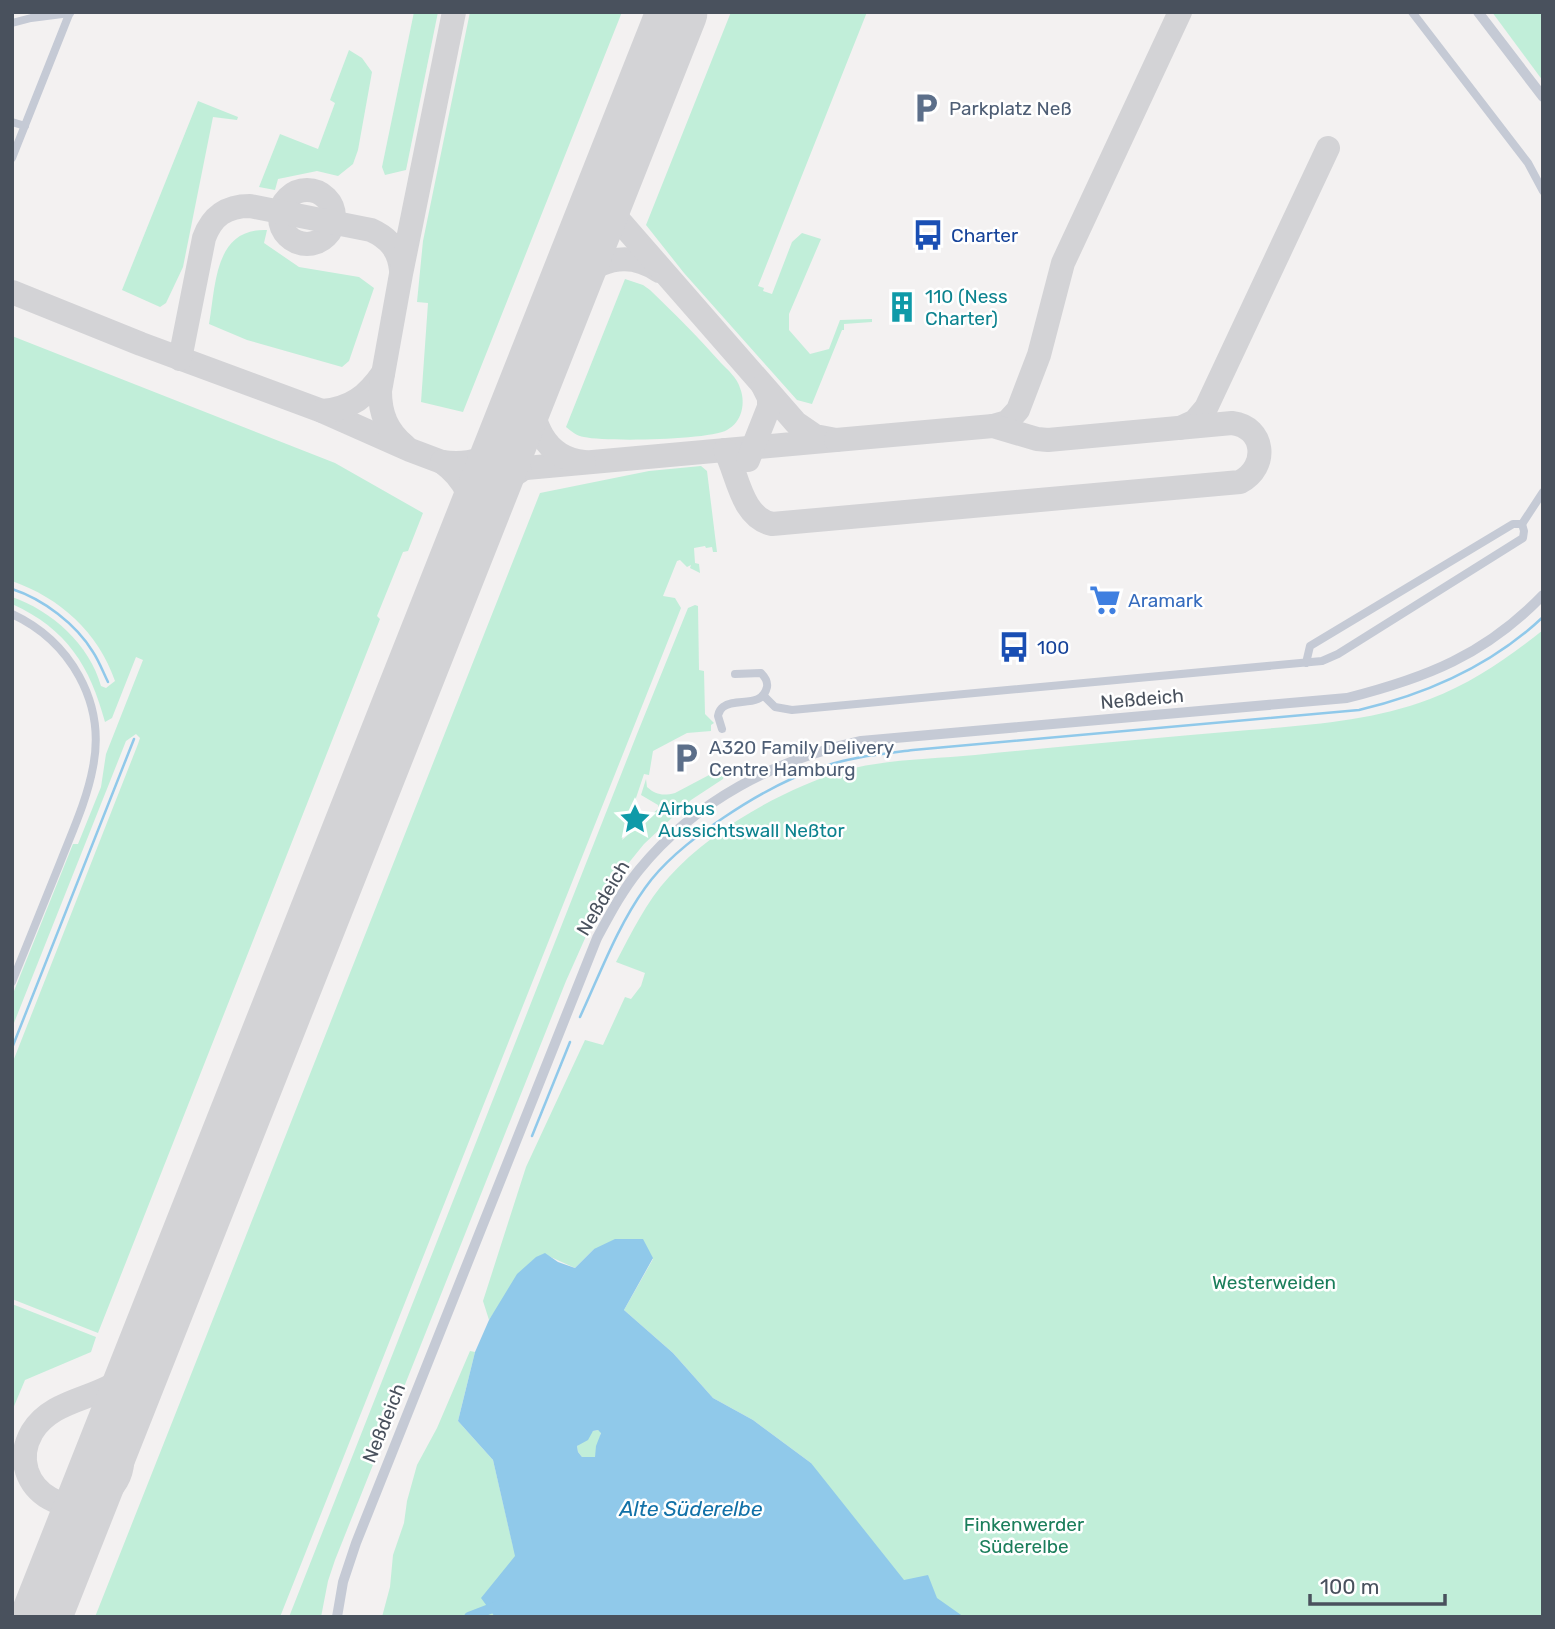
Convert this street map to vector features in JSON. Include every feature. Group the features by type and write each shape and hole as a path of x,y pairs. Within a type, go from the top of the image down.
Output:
{"street":[{"path":"1412,12 1528,163 1543,191"},
{"path":"1478,12 1543,97"},
{"path":"12,23 70,13 12,158"},
{"path":"12,122 25,126"},
{"path":"763,695 775,707 792,710 1322,662 1523,538 1522,524 1543,492"},
{"path":"1306,663 1310,646 1513,524 1522,524"},
{"name":"Neßdeich","path":"337,1617 343,1582 356,1543 597,938 619,898 638,871 666,840 686,823 721,797 773,769 802,756 861,741 1348,698 1399,685 1448,665 1480,647 1511,625 1543,596"},
{"path":"12,614 41,630 70,660 87,693 96,739 94,765 84,801 12,982"},
{"path":"722,729 718,716 722,708 754,701 763,695 767,686 761,673 735,674"}],"green space":[{"path":"414,12 438,12 406,170 385,175 382,167"},
{"path":"470,12 622,12 463,412 421,402 428,303 417,302 423,241"},
{"path":"731,12 867,12 758,286 772,294 792,242 802,233 821,239 789,314 789,330 810,354 829,349 840,320 872,319 872,322 844,324 844,330 812,404 797,400 684,273 646,225"},
{"path":"1492,12 1543,12 1543,81"},
{"path":"349,50 362,58 372,72 353,164 338,176 317,171 278,179 275,190 259,187 280,134 318,149 335,103 330,100"},
{"path":"198,101 238,117 237,120 213,117 183,267 166,303 160,307 122,290"},
{"path":"267,230 264,243 299,267 359,277 374,288 349,361 342,367 247,340 209,324 216,277 227,249 237,238 250,232"},
{"path":"625,279 650,290 735,378 742,394 742,406 732,427 701,436 634,440 584,437 566,427"},
{"path":"12,336 335,463 423,513 408,551 403,552 377,616 380,619 98,1333 12,1299 12,1064 138,744 140,738 136,734 126,741 12,1028 12,996 73,844 78,844 101,787 106,754 143,660 136,657 112,718 105,722 92,683 73,651 48,625 12,604 12,597 27,603 67,631 88,657 101,686 106,688 115,681 98,647 75,619 46,597 12,581"},
{"path":"701,466 707,471 717,552 713,552 712,547 694,548 695,563 699,564 700,573 690,568 691,565 687,567 680,560 677,561 663,596 675,598 681,608 280,1617 95,1617 540,493 649,471"},
{"path":"698,606 699,670 704,671 705,714 714,723 711,725 711,731 687,733 653,751 649,775 644,774 622,840 659,808 641,795 646,779 647,787 663,795 675,793 728,765 723,779 691,800 644,844 627,865 591,925 566,981 335,1560 321,1617 289,1617 637,734 688,608"},
{"path":"1543,630 1543,1617 848,1617 811,1463 753,1420 713,1398 673,1353 624,1310 653,1259 594,1249 575,1268 544,1254 520,1274 489,1320 483,1301 526,1167 585,1040 603,1045 625,997 631,999 641,986 645,973 616,962 653,897 669,877 705,843 749,813 820,779 875,764 1295,726 1386,712 1430,699 1475,678"},
{"path":"12,1304 96,1337 91,1352 25,1380 12,1411"},
{"path":"470,1351 475,1352 458,1421 493,1460 513,1546 684,1617 382,1617 390,1587 393,1555 404,1523 417,1465 437,1428"},
{"path":"593,1431 601,1432 595,1458 582,1457 577,1446"}],"water":[{"name":"Alte Süderelbe","path":"615,1239 643,1239 653,1258 624,1310 673,1353 713,1398 753,1420 811,1463 904,1580 928,1575 937,1598 964,1617 495,1617 481,1598 515,1556 493,1460 458,1421 475,1352 489,1320 517,1274 536,1257 545,1253 558,1262 575,1268 594,1249","holes":["598,1430 601,1433 595,1457 582,1457 577,1446 588,1440 593,1431"]}],"waterway":[{"path":"12,589 47,606 68,622 93,652 108,682"},
{"path":"580,1017 626,919 659,870 678,852 724,818 797,776 842,761 913,750 1359,710 1409,696 1457,676 1502,650 1543,617"},
{"path":"12,1048 134,739"},
{"path":"532,1136 570,1042"},
{"path":"469,1617 500,1605"}],"taxiway":[{"path":"405,446 386,422 380,391 454,12"},
{"path":"993,426 1007,422 1018,410 1039,355 1063,263 1180,12"},
{"path":"1180,428 1195,421 1206,408 1328,148"},
{"path":"12,292 141,344 322,411 410,450 471,473 836,440 815,436 796,423 616,217 610,199 610,182"},
{"path":"307,190 326,198 334,217 326,236 307,244 288,236 280,217 288,198 307,190"},
{"path":"180,359 204,238 211,224 227,210 250,206 371,230 392,246 398,256 401,270"},
{"path":"569,284 590,269 623,259 635,260 659,271"},
{"path":"322,411 342,407 357,400 383,373"},
{"path":"748,460 769,407 769,398 763,386"},
{"path":"528,387 533,413 542,436 559,454 584,462"},
{"path":"725,450 747,504 753,513 772,524 1240,482 1256,467 1259,458 1257,439 1243,426 1232,423 1048,440 993,426 836,440"},
{"path":"471,530 471,501 463,483 442,462 462,463 480,459 496,450 509,435"},
{"path":"483,501 496,486 520,471"},
{"path":"128,1396 121,1423 122,1467 117,1480 102,1497 85,1504 67,1505 50,1498 36,1487 27,1471 25,1452 32,1432 41,1421 62,1406 124,1378 145,1354"}],"runway":[{"path":"41,1617 677,12"}],"place":[{"name":"Parkplatz Neß","path":"926,108"},
{"name":"Charter","path":"928,235"},
{"name":"110 (Ness Charter)","path":"902,307"},
{"name":"Aramark","path":"1105,600"},
{"name":"100","path":"1014,647"},
{"name":"A320 Family Delivery Centre Hamburg","path":"686,758"},
{"name":"Airbus Aussichtswall Neßtor","path":"635,819"}],"park label":[{"name":"Westerweiden","path":"1274,1282"},
{"name":"Finkenwerder Süderelbe","path":"1024,1535"}]}
